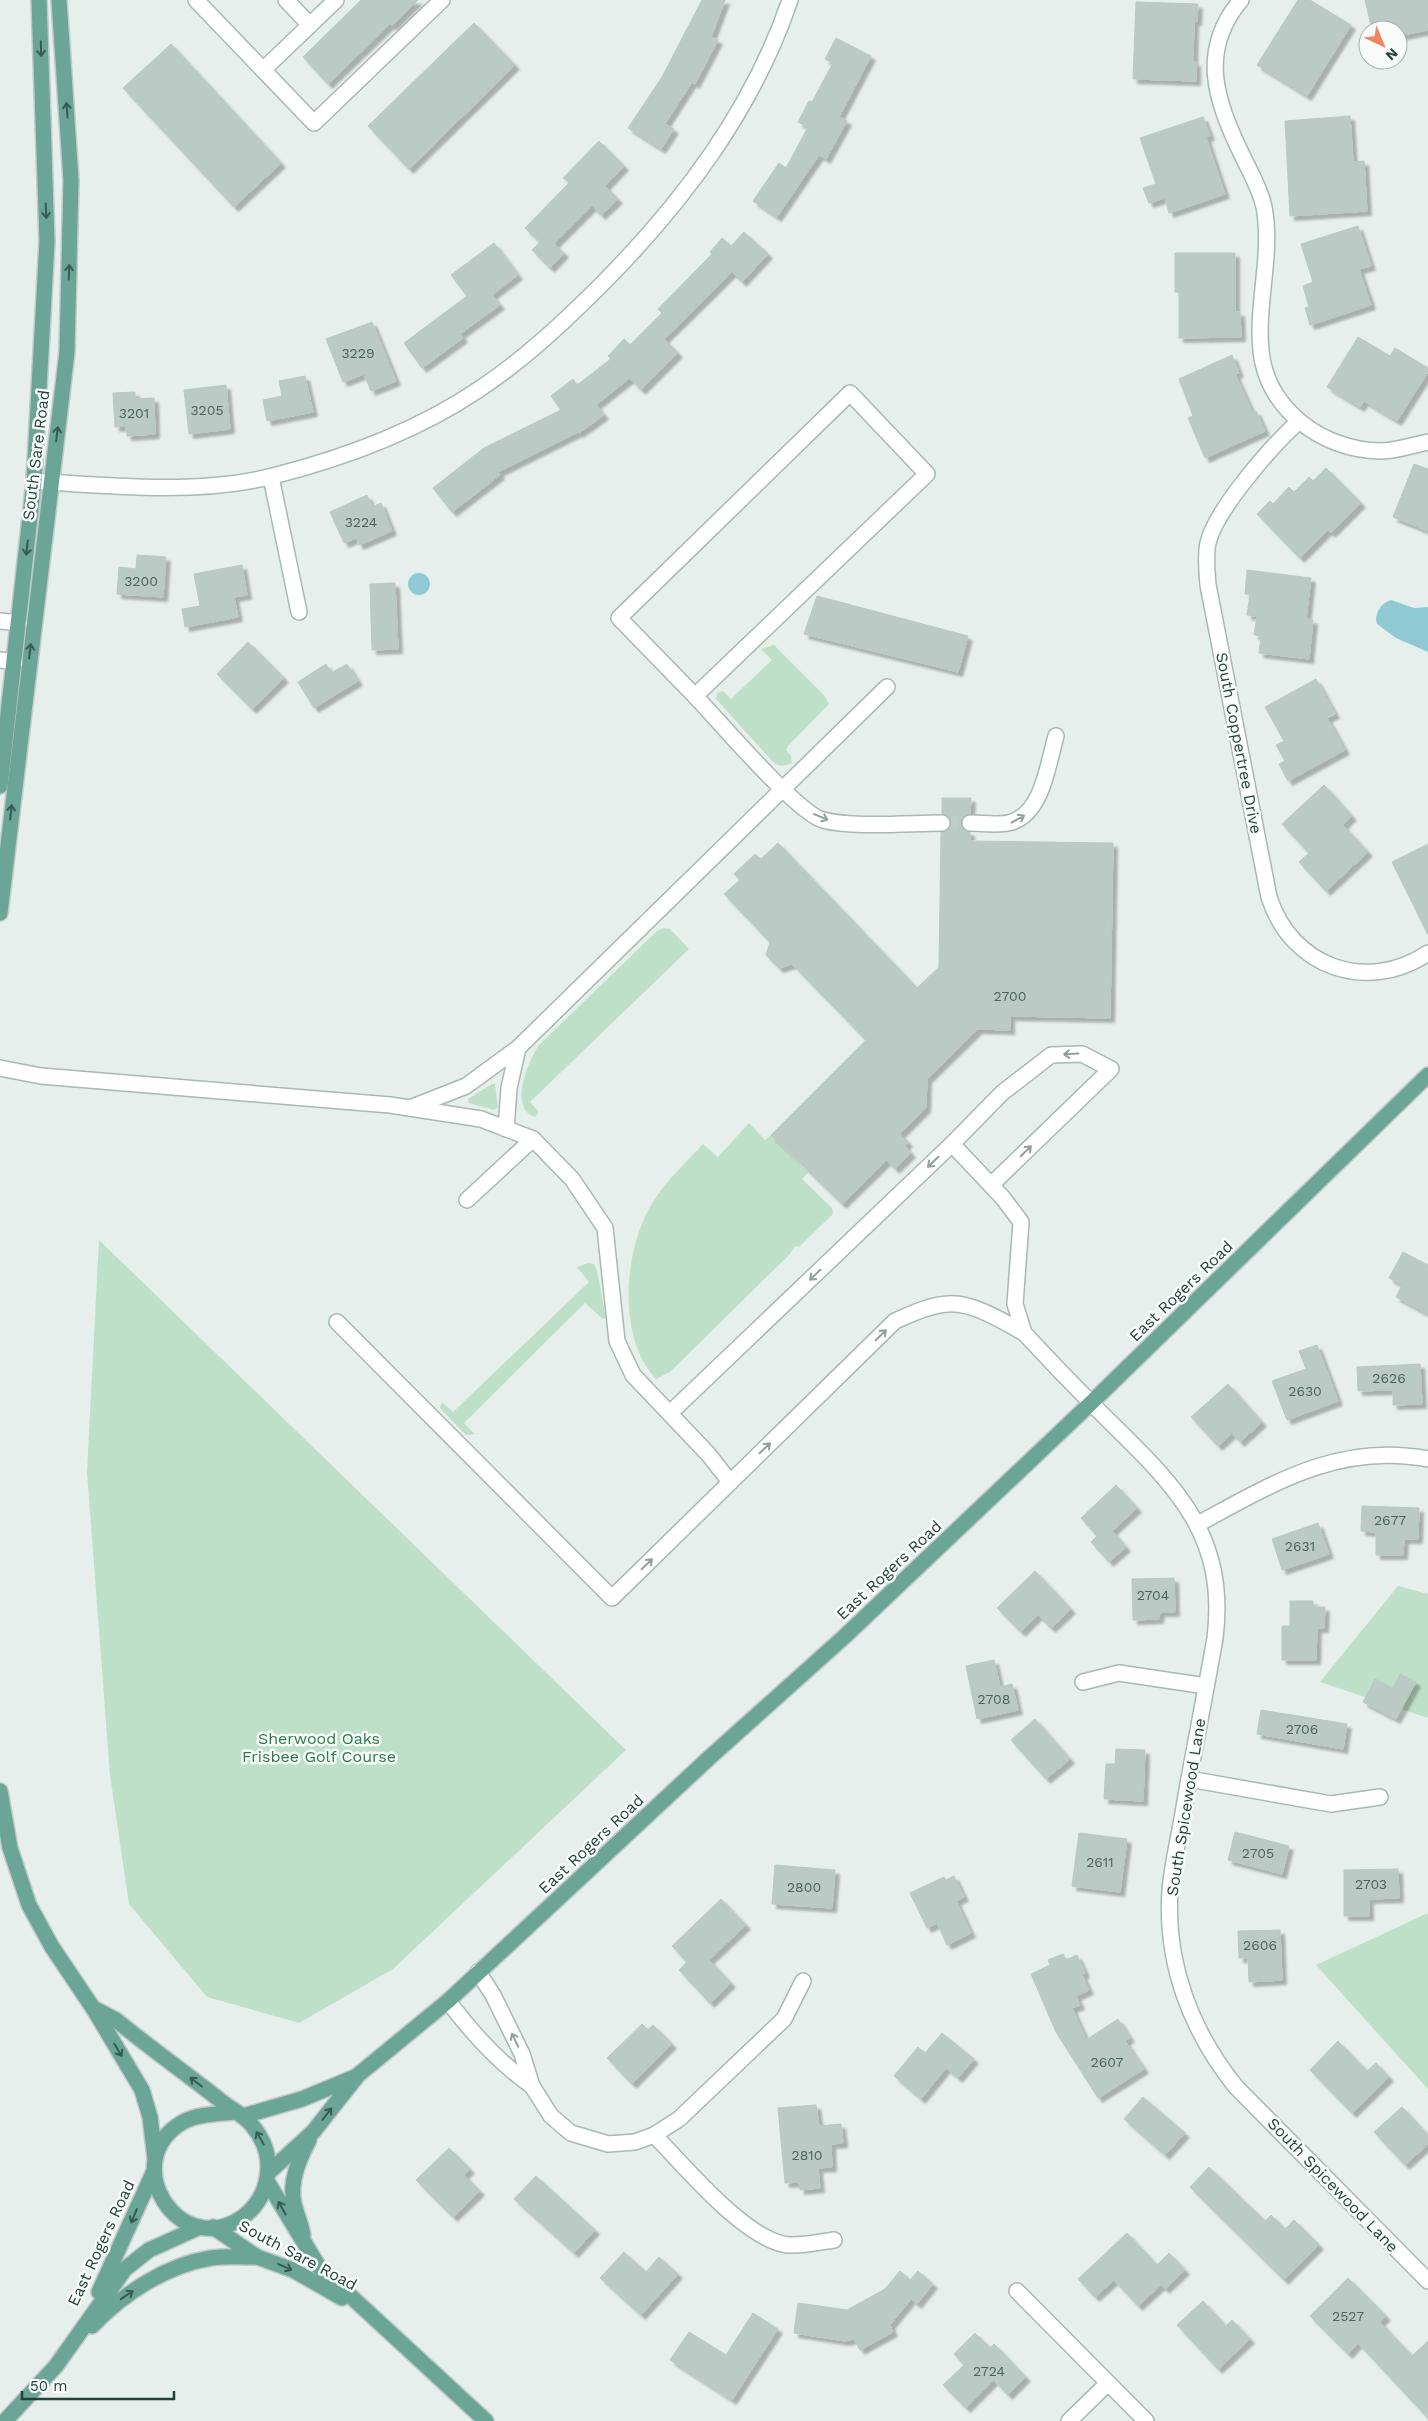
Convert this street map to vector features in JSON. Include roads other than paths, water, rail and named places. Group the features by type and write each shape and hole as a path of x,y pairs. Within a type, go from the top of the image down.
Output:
{"main road":[{"name":"South Sare Road","path":"0,786 7,661 19,623 34,481 47,240 40,0"},
{"name":"South Sare Road","path":"0,913 66,352 71,180 59,0"},
{"name":"East Rogers Road","path":"268,2178 313,2132 358,2075 448,2001 709,1758 844,1637 1091,1403 1428,1075"},
{"path":"0,1791 10,1848 29,1905 60,1960 93,2008 142,2090 150,2117 156,2187 162,2201 172,2213 185,2222 206,2227 236,2222 251,2211 268,2178 269,2157 262,2139 239,2114 116,2020 93,2008"},
{"name":"East Rogers Road","path":"239,2114 298,2101 358,2075"},
{"path":"155,2166 162,2143 171,2131 184,2122 198,2116 239,2114"},
{"path":"311,2255 294,2203 293,2187 300,2160 313,2132"},
{"name":"East Rogers Road","path":"80,2329 116,2257 155,2166"},
{"name":"South Sare Road","path":"268,2178 319,2266 367,2313 405,2344 486,2421"},
{"name":"South Sare Road","path":"206,2227 258,2256 312,2280 367,2313"},
{"name":"East Rogers Road","path":"5,2421 56,2366 80,2329 125,2268 149,2250 206,2227"},
{"path":"56,2366 108,2309 149,2282 200,2260 258,2256"}],"street":[{"path":"196,0 314,123 442,0"},
{"path":"286,0 310,25"},
{"path":"263,70 336,0"},
{"path":"34,481 130,487 189,486 271,477 342,455 414,426 477,391 514,365 541,342 616,270 692,184 727,132 756,81 790,0"},
{"path":"1241,0 1230,15 1219,39 1214,70 1215,84 1221,109 1260,190 1264,205 1266,236 1260,334 1264,366 1274,392 1298,422 1329,440 1366,450 1395,449 1428,442"},
{"path":"695,696 927,474 850,393 619,618 800,806 822,820 851,823 942,823"},
{"name":"South Coppertree Drive","path":"1298,422 1279,440 1227,506 1208,541 1207,553 1208,585 1269,897 1282,928 1294,942 1311,956 1330,966 1350,971 1387,971 1403,967 1428,953"},
{"path":"271,477 299,612"},
{"path":"0,621 19,623"},
{"path":"409,1108 466,1086 518,1048 887,687"},
{"path":"970,823 1012,823 1029,812 1040,790 1056,736"},
{"path":"506,1129 509,1088 518,1048"},
{"path":"670,1414 952,1144 1002,1093 1051,1055 1082,1054 1112,1069 991,1185"},
{"path":"0,1068 41,1076 409,1108 481,1119 533,1139 572,1179 605,1228 617,1341 633,1375 709,1455 730,1482"},
{"path":"467,1200 533,1139"},
{"path":"952,1144 991,1185 1021,1222 1015,1304 1024,1333"},
{"path":"337,1322 612,1598 895,1321 948,1303 975,1309 997,1317 1024,1333"},
{"name":"South Spicewood Lane","path":"1024,1333 1166,1480 1198,1524 1213,1564 1218,1595 1216,1630 1170,1890 1172,1943 1177,1970 1192,2016 1212,2054 1236,2087 1428,2281"},
{"path":"1198,1524 1270,1486 1318,1465 1370,1454 1428,1459"},
{"path":"1083,1682 1119,1673 1206,1686"},
{"path":"1189,1779 1331,1804 1380,1797"},
{"path":"478,1972 493,1995 522,2054 532,2086 550,2116 571,2133 586,2140 608,2144 620,2144 654,2135 679,2119 784,2019 803,1981"},
{"path":"448,2001 508,2069 532,2086"},
{"path":"654,2135 742,2224 760,2236 789,2245 834,2240"},
{"path":"1017,2291 1146,2421"},
{"path":"1069,2421 1108,2383"}],"water":[{"path":"419,573 427,576 430,584 427,592 419,595 411,592 408,584 411,576"},
{"path":"1391,600 1414,608 1428,607 1428,652 1396,638 1377,624 1376,620 1379,609"}],"tunnel":[{"path":"942,823 970,823"}],"park label":[{"name":"Sherwood Oaks Frisbee Golf Course","path":"319,1747"}]}
